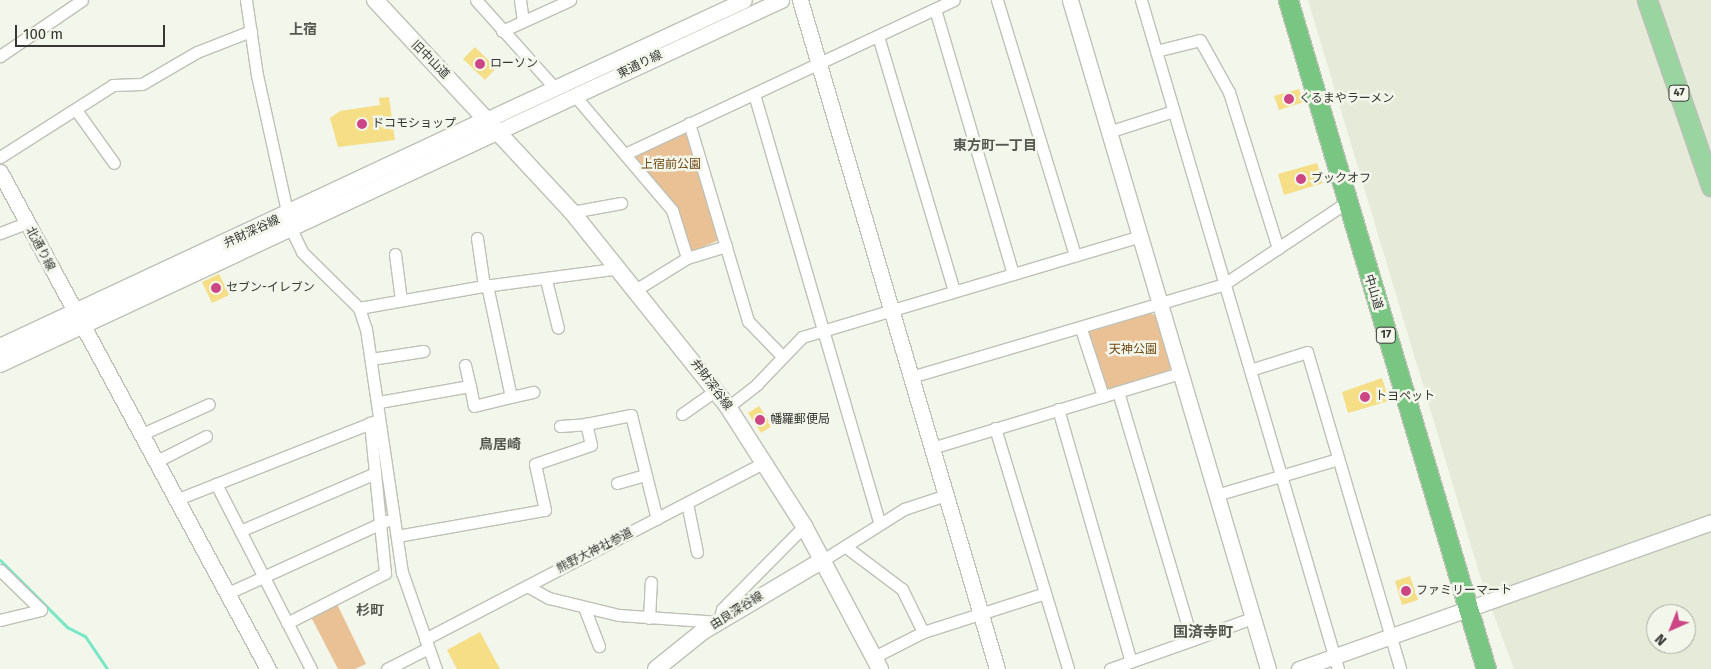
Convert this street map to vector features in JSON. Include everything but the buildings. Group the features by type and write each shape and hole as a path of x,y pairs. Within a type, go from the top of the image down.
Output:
{"highway":[{"name":"中山道","path":"1288,0 1486,669"}],"main road":[{"name":"旧中山道","path":"375,0 493,125"},
{"name":"47","path":"1647,0 1711,186"},
{"name":"弁財深谷線","path":"0,347 78,319 290,222 493,125 620,268 728,407 765,462 804,526 877,663"},
{"name":"弁財深谷線","path":"0,364 78,319"},
{"name":"由良深谷線","path":"666,666 719,622 823,560"}],"street":[{"path":"0,56 82,0"},
{"path":"246,0 290,222 302,252 359,308 382,418 404,580 436,669"},
{"path":"476,0 554,87"},
{"path":"520,0 523,22"},
{"path":"502,31 570,0"},
{"name":"東通り線","path":"493,125 554,87 744,0"},
{"name":"東通り線","path":"493,125 575,96 781,0"},
{"path":"800,0 997,669"},
{"path":"625,154 819,65 954,0"},
{"path":"997,0 1075,256"},
{"path":"1070,0 1138,237 1268,669"},
{"path":"1142,0 1336,663"},
{"path":"935,9 1013,274"},
{"path":"0,157 113,85 142,84 197,52 251,31"},
{"path":"878,36 954,291"},
{"path":"1156,51 1200,40 1228,92 1278,248"},
{"path":"754,94 880,524"},
{"path":"575,96 672,210 687,258"},
{"path":"76,110 114,163"},
{"path":"1108,132 1174,111"},
{"path":"689,124 748,321 783,357"},
{"name":"北通り線","path":"0,172 268,669"},
{"path":"911,377 1081,330 1224,284 1347,202"},
{"path":"572,212 621,203"},
{"path":"0,233 26,223"},
{"path":"728,407 802,337 823,329 1138,237"},
{"path":"477,238 511,397"},
{"path":"637,289 687,258 726,246"},
{"path":"395,254 401,300"},
{"path":"359,308 486,285 546,280 620,268"},
{"path":"546,280 558,328"},
{"path":"1081,330 1103,396"},
{"path":"371,359 423,351"},
{"path":"1250,370 1307,352 1400,669"},
{"path":"465,365 474,406 533,392"},
{"path":"932,448 1180,373"},
{"path":"379,402 470,386"},
{"path":"682,414 716,391"},
{"path":"1118,392 1192,640"},
{"path":"142,434 209,404"},
{"path":"1058,410 1131,662"},
{"path":"560,426 586,424 631,415 657,519"},
{"path":"178,499 382,418"},
{"path":"287,623 385,573 370,423"},
{"path":"397,536 545,510 535,464 591,445 586,424"},
{"path":"995,428 1068,669"},
{"path":"157,460 206,436"},
{"path":"1216,495 1338,459"},
{"name":"熊野大神社参道","path":"387,669 527,586 765,462"},
{"path":"240,531 375,474"},
{"path":"617,483 646,475"},
{"path":"216,484 311,669"},
{"path":"823,560 904,509 946,494"},
{"path":"687,504 697,552"},
{"path":"228,593 394,517"},
{"path":"1299,669 1336,663 1391,636 1469,610 1711,522"},
{"path":"527,586 549,598 584,607 648,618 719,622 722,609 804,526"},
{"path":"846,547 902,589 923,632"},
{"path":"0,570 41,610 0,620"},
{"path":"648,618 651,582"},
{"path":"877,663 923,632 1045,593"},
{"path":"584,607 599,646"},
{"path":"1110,669 1252,618"}],"shaded area":[{"path":"1308,0 1711,0 1711,520 1487,599"},
{"path":"1711,524 1711,669 1514,669 1489,602"}],"green space":[{"name":"上宿前公園","path":"683,131 687,133 719,240 691,252 675,208 633,159 633,155"},
{"name":"天神公園","path":"1151,313 1156,316 1171,367 1169,371 1107,389 1103,387 1089,332"},
{"path":"336,602 366,664 355,669 338,669 310,615"}],"waterway":[{"path":"0,560 67,627 85,636 107,669"}],"place":[{"name":"ローソン","path":"480,64"},
{"name":"くるまやラーメン","path":"1289,99"},
{"name":"ドコモショップ","path":"362,124"},
{"name":"ブックオフ","path":"1301,179"},
{"name":"セブン-イレブン","path":"216,288"},
{"name":"トヨペット","path":"1365,397"},
{"name":"幡羅郵便局","path":"760,420"},
{"name":"ファミリーマート","path":"1406,591"}],"district":[{"name":"上宿","path":"303,30"},
{"name":"東方町一丁目","path":"995,146"},
{"name":"鳥居崎","path":"500,445"},
{"name":"杉町","path":"370,611"},
{"name":"国済寺町","path":"1203,633"}]}
